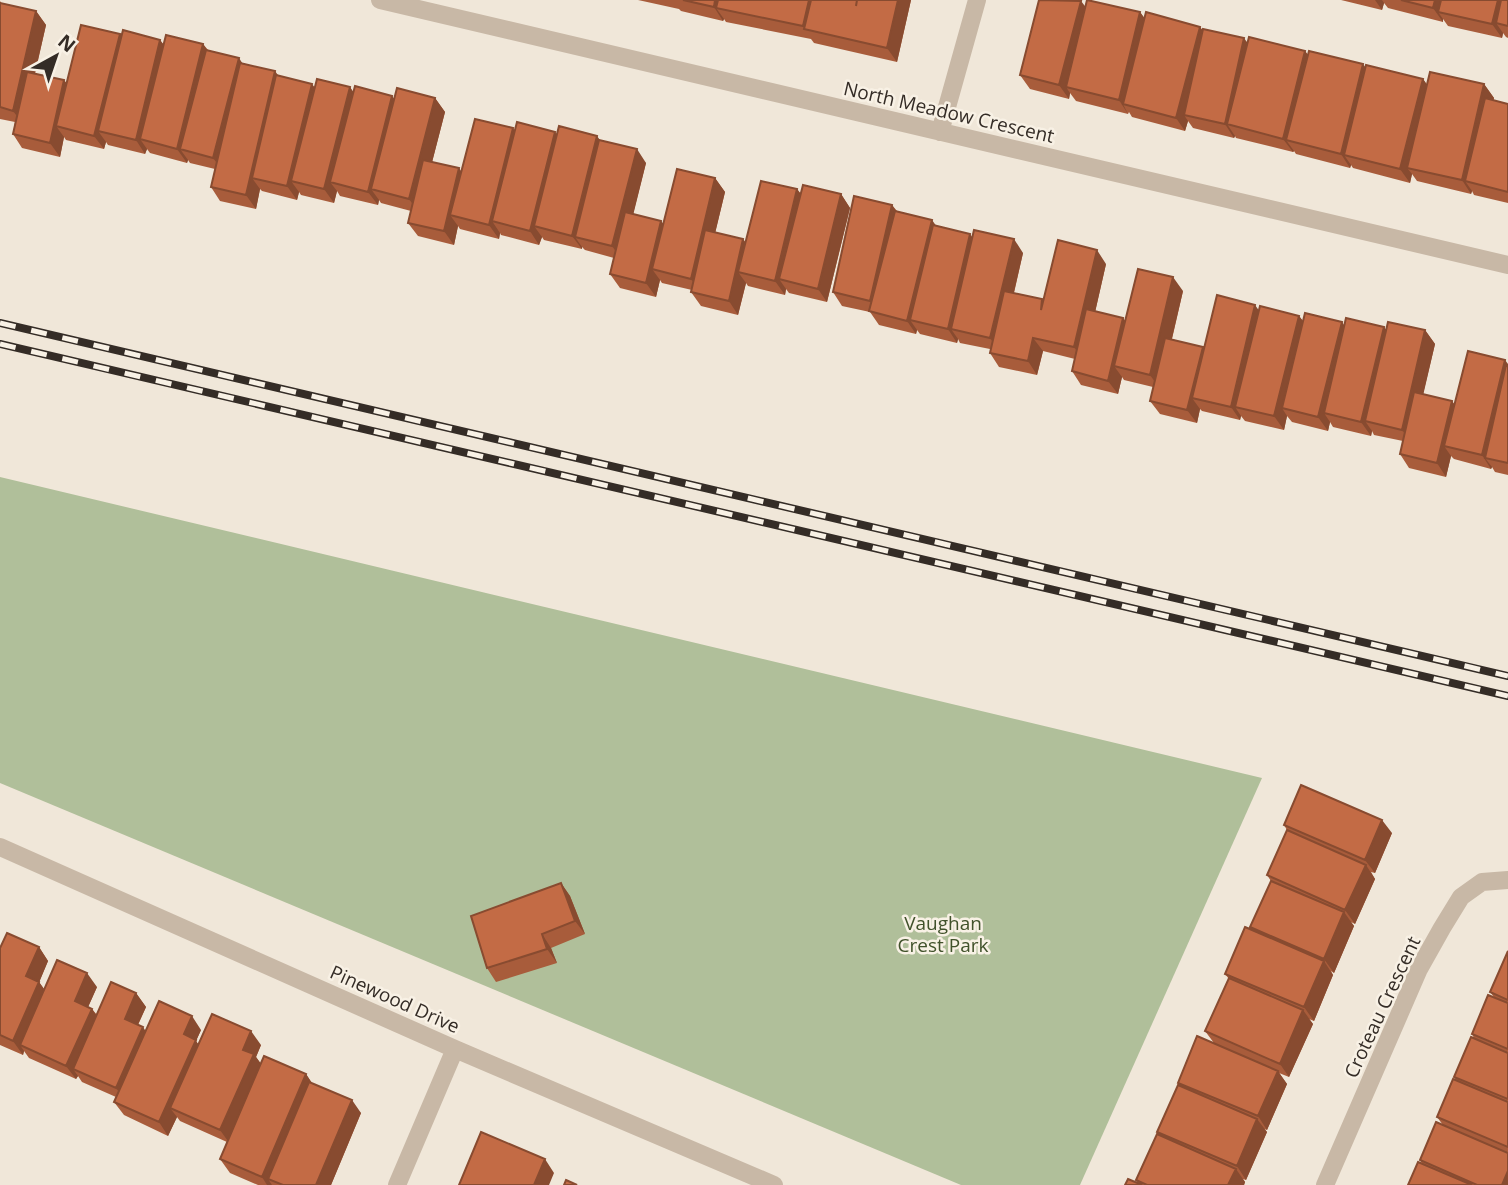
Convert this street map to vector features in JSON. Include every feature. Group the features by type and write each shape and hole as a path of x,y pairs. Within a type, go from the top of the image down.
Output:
{"street":[{"name":"North Meadow Crescent","path":"380,0 1508,265"},
{"path":"940,132 977,0"},
{"name":"Pinewood Drive","path":"0,847 455,1049 774,1185"},
{"name":"Croteau Crescent","path":"1325,1185 1419,969 1442,928 1461,897 1482,882 1508,880"},
{"path":"397,1185 455,1049"}],"green space":[{"name":"Vaughan Crest Park","path":"0,477 1262,778 1080,1185 961,1185 0,783"}],"building":[{"path":"683,0 715,0 714,7"},
{"path":"718,0 809,0 803,26 716,8"},
{"path":"811,0 898,0 887,48 804,29"},
{"path":"1039,0 1081,1 1059,85 1020,75"},
{"path":"1087,0 1140,12 1119,100 1066,87"},
{"path":"1401,0 1435,0 1433,8"},
{"path":"1441,0 1498,0 1492,24 1438,12"},
{"path":"1501,0 1508,0 1508,26 1496,23"},
{"path":"0,3 36,11 13,111 0,107"},
{"path":"1146,12 1200,27 1176,118 1123,104"},
{"path":"81,25 120,34 94,136 56,126"},
{"path":"1203,29 1244,38 1225,124 1184,115"},
{"path":"123,30 160,40 136,140 98,131"},
{"path":"166,35 203,44 177,149 140,139"},
{"path":"1249,37 1305,51 1283,139 1227,124"},
{"path":"206,50 239,58 213,158 180,149"},
{"path":"1309,51 1363,64 1341,154 1286,140"},
{"path":"240,63 275,71 246,195 211,187"},
{"path":"1366,65 1423,79 1400,169 1344,155"},
{"path":"27,72 64,80 50,143 13,134"},
{"path":"1430,72 1484,84 1462,180 1407,168"},
{"path":"276,75 312,84 287,186 252,178"},
{"path":"317,79 350,87 324,189 291,181"},
{"path":"355,86 392,96 368,192 330,182"},
{"path":"397,88 435,98 409,199 371,189"},
{"path":"1485,98 1508,104 1508,192 1465,181"},
{"path":"475,119 513,128 489,225 450,215"},
{"path":"517,122 555,132 530,231 492,221"},
{"path":"559,126 597,136 572,236 534,226"},
{"path":"599,140 637,149 612,246 575,237"},
{"path":"423,160 459,168 444,231 408,223"},
{"path":"677,169 715,178 691,279 652,269"},
{"path":"761,181 797,189 775,281 738,272"},
{"path":"803,185 841,194 818,289 779,279"},
{"path":"854,196 892,205 870,301 833,292"},
{"path":"895,211 932,220 907,321 869,311"},
{"path":"625,212 661,221 646,283 610,274"},
{"path":"933,225 970,234 948,329 910,320"},
{"path":"705,230 743,239 729,301 691,292"},
{"path":"974,230 1014,239 990,338 951,329"},
{"path":"1058,240 1097,250 1074,347 1033,338 1028,361 990,353 1004,291 1042,299 1041,310"},
{"path":"1138,269 1173,277 1150,375 1114,366"},
{"path":"1217,295 1255,305 1231,407 1192,398"},
{"path":"1260,306 1299,316 1274,416 1235,407"},
{"path":"1086,309 1123,318 1108,381 1072,371"},
{"path":"1305,313 1342,322 1318,417 1282,408"},
{"path":"1346,318 1384,327 1361,422 1324,413"},
{"path":"1388,322 1425,330 1402,430 1365,421"},
{"path":"1165,338 1203,347 1187,410 1150,401"},
{"path":"1468,351 1505,360 1482,455 1444,446"},
{"path":"1506,365 1508,366 1508,463 1485,458"},
{"path":"1414,392 1452,401 1437,463 1400,454"},
{"path":"1301,785 1382,820 1365,860 1284,825"},
{"path":"1287,830 1366,865 1345,910 1267,875"},
{"path":"1271,881 1344,912 1324,959 1250,927"},
{"path":"561,883 575,921 542,934 547,949 487,968 471,916"},
{"path":"1245,927 1324,961 1304,1007 1225,974"},
{"path":"7,933 39,947 26,976 39,982 13,1041 0,1035 0,948"},
{"path":"1508,951 1508,1000 1490,992"},
{"path":"57,960 87,973 75,1001 92,1009 66,1066 20,1045"},
{"path":"1229,978 1303,1010 1280,1064 1205,1031"},
{"path":"111,982 136,993 125,1019 143,1027 116,1088 73,1069"},
{"path":"1488,995 1508,1003 1508,1049 1472,1034"},
{"path":"159,1001 192,1016 184,1034 196,1040 159,1122 114,1102"},
{"path":"212,1014 251,1031 243,1050 254,1054 220,1130 170,1108"},
{"path":"1197,1036 1278,1071 1258,1116 1178,1083"},
{"path":"1471,1037 1508,1053 1508,1099 1454,1077"},
{"path":"264,1056 306,1074 262,1177 220,1159"},
{"path":"1453,1079 1508,1102 1508,1147 1437,1117"},
{"path":"309,1082 352,1100 316,1185 283,1185 268,1179"},
{"path":"1178,1085 1257,1119 1237,1166 1157,1132"},
{"path":"1436,1122 1508,1153 1508,1171 1502,1185 1477,1185 1420,1160"},
{"path":"481,1132 545,1159 534,1185 459,1185"},
{"path":"1157,1134 1236,1169 1228,1185 1147,1185 1136,1180"},
{"path":"1418,1162 1472,1185 1408,1185"},
{"path":"1128,1179 1142,1185 1125,1185"},
{"path":"566,1180 577,1185 564,1185"}],"railway":[{"path":"0,323 1508,676"},
{"path":"0,344 1508,696"}]}
